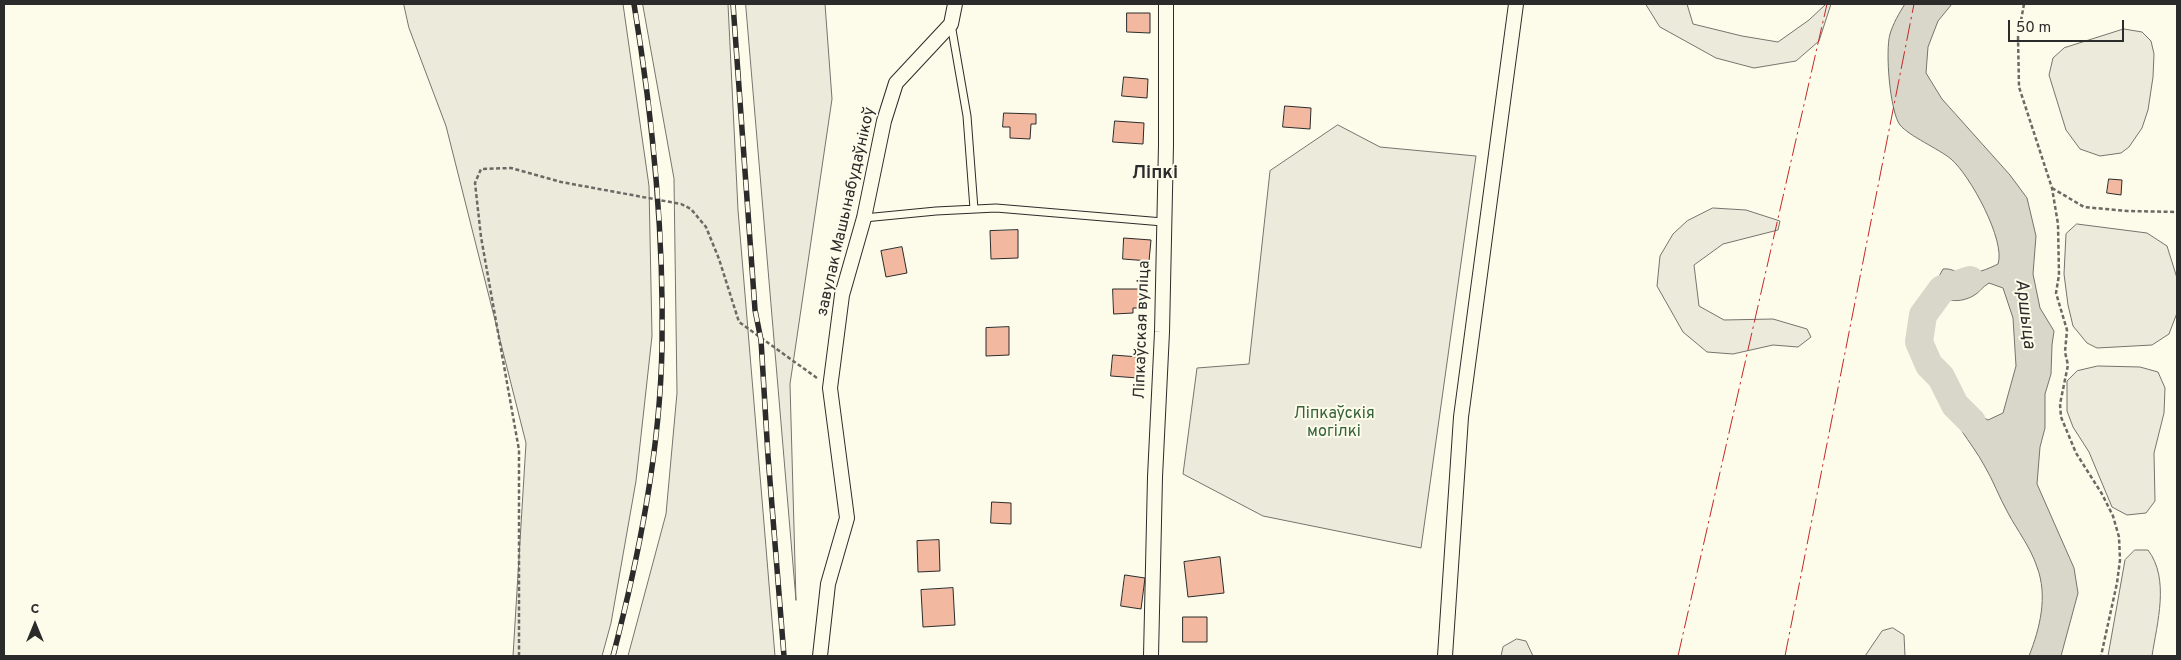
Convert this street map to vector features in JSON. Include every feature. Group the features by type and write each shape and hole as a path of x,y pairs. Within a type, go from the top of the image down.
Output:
{"street":[{"path":"951,24 955,4"},
{"name":"Ліпкаўская вуліца","path":"1151,656 1154,478 1162,332 1166,145 1166,4"},
{"path":"1445,656 1461,418 1516,4"},
{"name":"завулак Машынабудаўнікоў","path":"820,656 828,584 846,518 830,388 842,295 864,218 884,121 896,83 951,24"}],"lane":[{"path":"951,24 967,116 974,209"},
{"path":"864,218 936,211 996,208 1163,222"}],"path":[{"path":"2024,4 2018,38 2019,87 2052,188 2058,224 2060,275 2056,293 2067,330 2065,352 2068,365 2060,404 2061,417 2076,453 2102,494 2113,516 2119,537 2120,560 2117,583 2102,656"},
{"path":"520,656 520,450 481,236 475,183 481,169 511,168 561,182 681,204 691,209 706,228 719,259 739,322 761,340 791,358 830,388"},
{"path":"2052,188 2084,207 2127,211 2177,212"}],"green space":[{"path":"404,4 623,4 649,186 652,336 636,481 611,623 602,656 513,656 526,443 446,126 409,28"},
{"path":"643,4 728,4 738,210 775,656 628,656 666,514 677,393 674,179"},
{"path":"746,4 825,4 832,99 790,384 796,600"},
{"path":"1646,4 1687,4 1693,24 1742,36 1778,42 1809,20 1826,4 1831,4 1819,41 1796,61 1754,68 1716,58 1660,27"},
{"path":"2124,29 2142,32 2151,41 2154,54 2153,77 2148,110 2142,128 2129,147 2121,153 2100,156 2080,149 2066,130 2049,75 2053,58 2064,48"},
{"name":"Ліпкаўскія могілкі","path":"1338,125 1380,147 1476,156 1421,548 1263,516 1183,474 1197,368 1249,364 1270,171"},
{"path":"1713,208 1746,210 1780,221 1778,230 1723,244 1694,265 1699,306 1724,320 1773,319 1807,329 1811,337 1798,347 1773,345 1733,354 1707,352 1683,332 1657,286 1660,256 1673,234 1687,221"},
{"path":"2077,224 2147,233 2167,246 2177,278 2177,313 2169,334 2152,345 2097,348 2087,343 2073,326 2064,274 2066,234"},
{"path":"2098,366 2140,367 2158,372 2165,388 2164,413 2154,453 2155,501 2146,513 2127,515 2112,507 2089,452 2073,427 2067,411 2067,381 2077,371"},
{"path":"2135,550 2148,550 2159,574 2159,616 2152,656 2108,656 2125,560"},
{"path":"1893,628 1904,635 1905,656 1865,656 1882,631"},
{"path":"1517,639 1526,641 1533,656 1501,656 1503,647"}],"water":[{"name":"Аршыца","path":"1905,4 1952,4 1938,21 1928,47 1926,73 1942,99 2010,175 2027,198 2036,236 2033,274 2040,308 2054,331 2051,374 2045,394 2045,428 2040,447 2037,484 2074,568 2078,593 2061,656 2029,656 2039,623 2042,601 2042,589 2037,567 1979,456 1952,414 1945,395 1951,391 1977,414 1988,420 2003,413 2016,366 2013,318 2003,288 1989,283 1975,295 1963,300 1948,300 1935,293 1937,280 1943,269 1967,273 1981,271 1998,264 1999,254 1997,240 1985,209 1959,167 1946,155 1904,129 1896,118 1889,81 1888,54 1890,34"}],"building":[{"path":"1127,13 1150,13 1150,33 1127,32"},
{"path":"1124,77 1148,79 1147,98 1122,96"},
{"path":"1285,106 1311,108 1310,129 1283,127"},
{"path":"1004,113 1036,114 1036,124 1031,124 1030,139 1010,138 1010,127 1003,127"},
{"path":"1115,121 1144,123 1143,144 1113,142"},
{"path":"2109,179 2122,180 2121,195 2107,193"},
{"path":"1018,230 1018,258 991,259 990,231"},
{"path":"1124,238 1151,240 1149,261 1123,259"},
{"path":"902,247 907,273 886,277 881,251"},
{"path":"1113,289 1145,289 1145,308 1133,308 1133,313 1114,314"},
{"path":"1009,327 1009,355 986,356 986,328"},
{"path":"1113,355 1139,357 1138,378 1111,376"},
{"path":"992,502 1011,503 1011,524 991,523"},
{"path":"939,540 940,571 918,572 917,541"},
{"path":"1220,557 1224,593 1188,597 1184,562"},
{"path":"1125,575 1145,578 1141,609 1121,606"},
{"path":"953,588 955,625 923,627 921,590"},
{"path":"1183,617 1207,617 1207,642 1183,642"}],"waterway":[{"path":"1970,280 1942,289 1923,315 1919,342 1929,365 1941,377 1955,405 1972,422"}],"railway":[{"path":"613,656 631,580 646,503 657,425 662,347 661,260 656,175 647,90 634,4"},
{"path":"733,4 755,310 761,340 784,656"}],"power":[{"path":"1678,656 1827,4"},
{"path":"1785,656 1914,4"}],"district":[{"name":"Ліпкі","path":"1155,174"}]}
